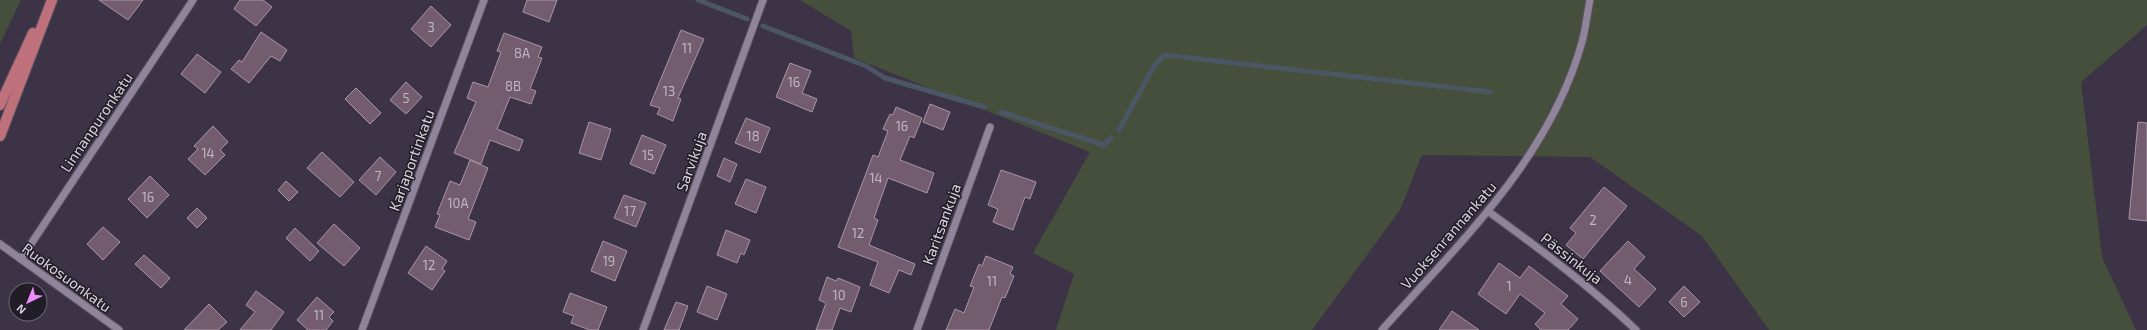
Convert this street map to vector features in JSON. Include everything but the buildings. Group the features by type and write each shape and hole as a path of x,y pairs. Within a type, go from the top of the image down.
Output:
{"main road":[{"path":"0,105 48,0"},
{"path":"0,136 52,0"}],"street":[{"name":"Linnanpuronkatu","path":"21,259 193,0"},
{"name":"Karjaportinkatu","path":"362,330 484,0"},
{"name":"Sarvikuja","path":"643,330 763,0"},
{"name":"Vuoksenrannankatu","path":"1382,330 1489,212 1536,148 1564,93 1582,41 1590,0"},
{"name":"Karitsankuja","path":"917,330 990,127"},
{"name":"Pässinkuja","path":"1489,212 1563,266 1608,303 1636,330"},
{"name":"Ruokosuonkatu","path":"0,244 118,330"}],"green space":[{"path":"0,0 21,0 0,44"},
{"path":"800,0 2147,0 2147,25 2081,82 2102,257 2136,330 1769,330 1702,236 1590,157 1422,155 1400,210 1312,330 1056,330 1074,274 1033,253 1090,152 854,58 851,31"}],"waterway":[{"path":"698,0 747,19"},
{"path":"763,26 866,66 885,78 984,107"},
{"path":"1119,130 1154,66 1164,55 1491,92"},
{"path":"1001,112 1104,145 1111,138"}]}
